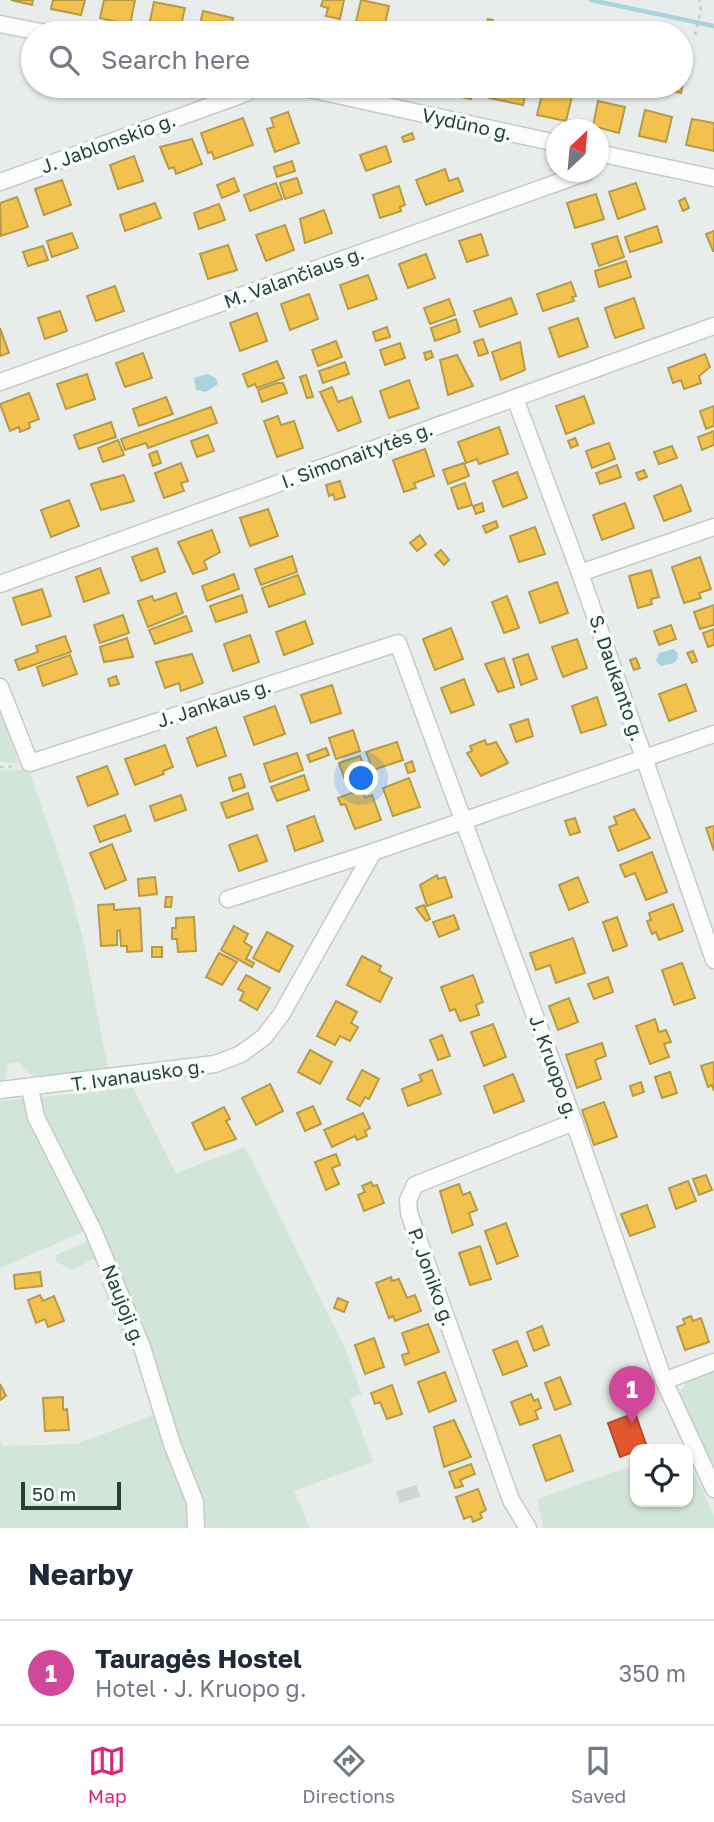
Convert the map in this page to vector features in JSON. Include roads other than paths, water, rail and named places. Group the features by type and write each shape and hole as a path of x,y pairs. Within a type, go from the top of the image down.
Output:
{"street":[{"path":"0,24 21,28"},
{"name":"J. Jablonskio g.","path":"0,181 232,98"},
{"name":"Vydūno g.","path":"351,98 546,141"},
{"path":"609,155 714,178"},
{"name":"M. Valančiaus g.","path":"0,382 559,182"},
{"name":"I. Simonaitytės g.","path":"0,584 714,326"},
{"name":"S. Daukanto g.","path":"515,398 580,573 714,960"},
{"path":"580,573 714,527"},
{"name":"J. Jankaus g.","path":"0,687 30,763 398,643"},
{"name":"J. Kruopo g.","path":"398,643 574,1122 664,1381 714,1489"},
{"path":"228,899 373,852 714,734"},
{"name":"T. Ivanausko g.","path":"0,1090 30,1089 215,1064 241,1054 264,1037 281,1015 373,852"},
{"name":"Naujoji g.","path":"30,1089 36,1117 93,1230 142,1347 172,1444 195,1502 196,1528"},
{"name":"P. Joniko g.","path":"528,1528 511,1500 409,1213 408,1200 415,1185 574,1122"},
{"path":"664,1381 714,1362"}],"water":[{"path":"207,374 216,378 218,384 206,392 196,390 194,378"},
{"path":"673,649 678,658 674,663 661,666 656,661 659,653"}],"waterway":[{"path":"591,0 690,21"},
{"path":"693,22 714,26"}],"place":[{"name":"Tauragės Hostel","path":"632,1424"}]}
